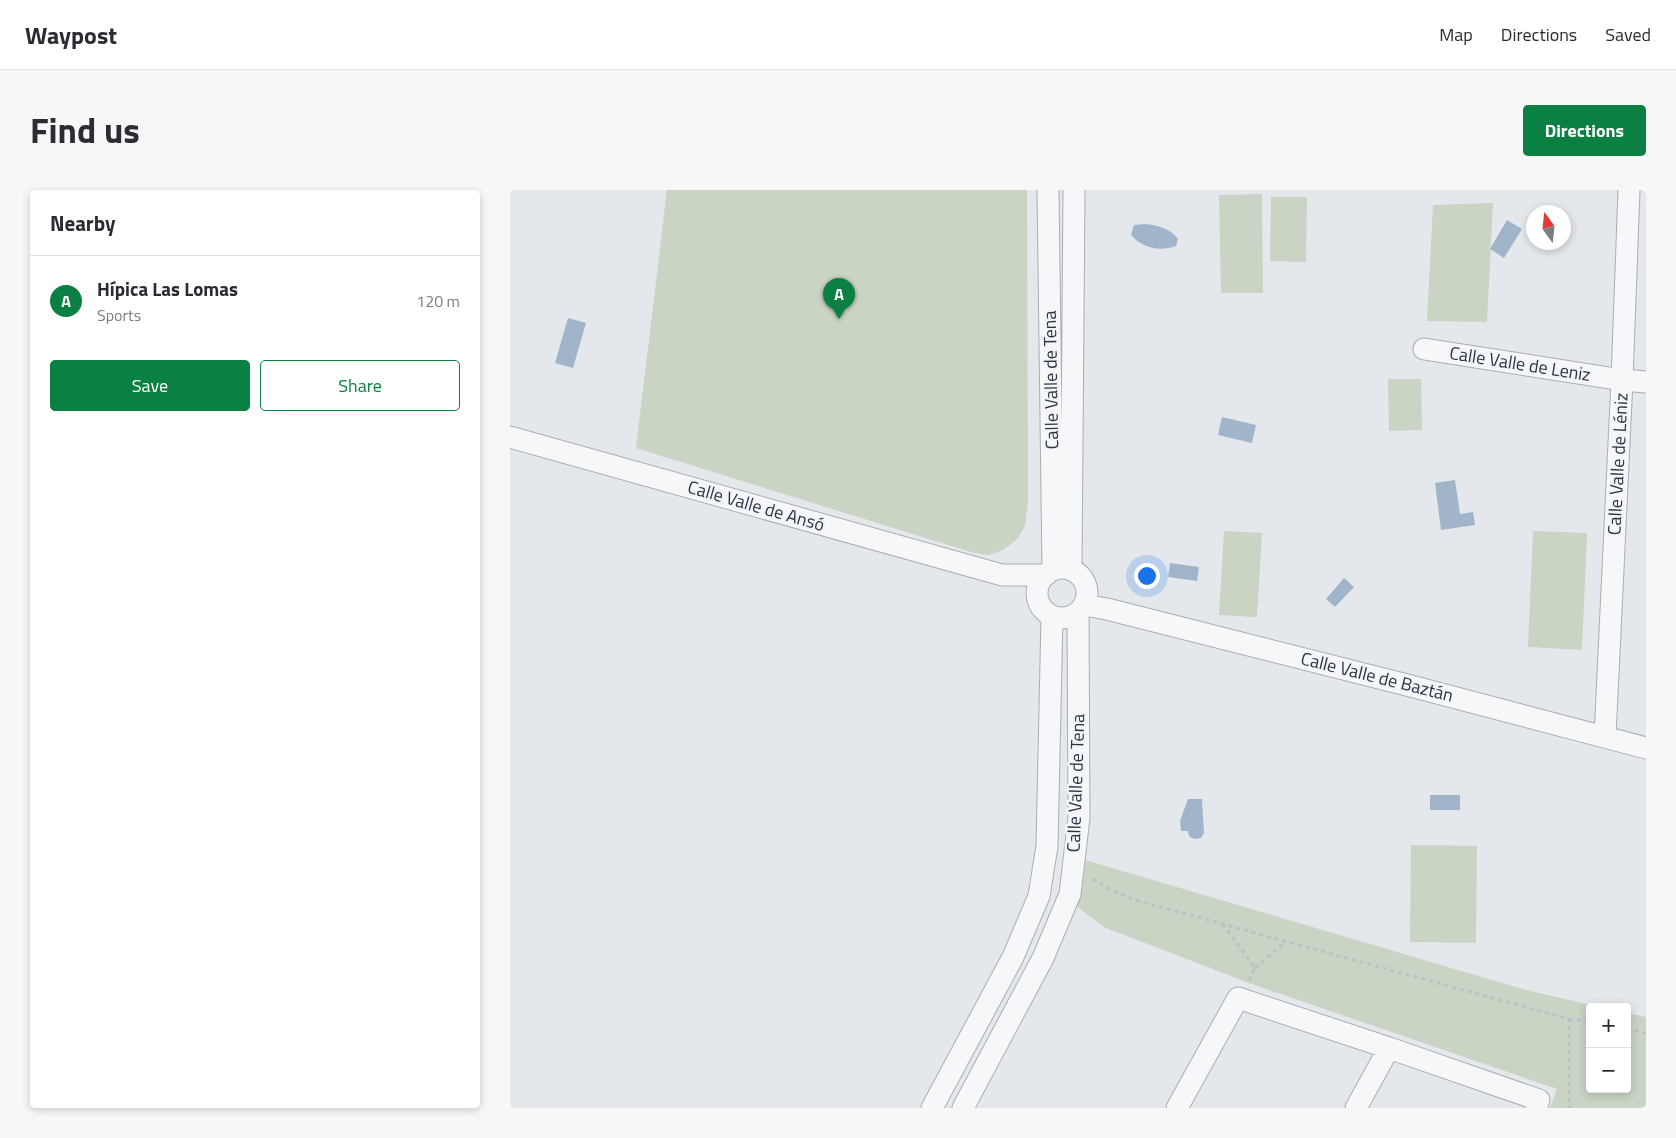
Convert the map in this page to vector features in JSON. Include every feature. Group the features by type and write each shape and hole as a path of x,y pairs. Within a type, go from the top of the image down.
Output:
{"street":[{"name":"Calle Valle de Tena","path":"1048,190 1056,572"},
{"name":"Calle Valle de Tena","path":"1056,572 1074,190"},
{"name":"Calle Valle de Léniz","path":"1605,737 1629,190"},
{"name":"Calle Valle de Leniz","path":"1424,348 1622,380 1646,382"},
{"name":"Calle Valle de Ansó","path":"510,437 1002,575 1056,572"},
{"path":"1056,572 1078,574 1084,581 1083,602 1066,618 1046,610 1038,589 1056,572"},
{"name":"Calle Valle de Ansó","path":"1002,575 1046,610"},
{"name":"Calle Valle de Tena","path":"963,1108 1043,958 1070,894 1079,818 1083,602"},
{"name":"Calle Valle de Baztán","path":"1083,602 1646,748"},
{"name":"Calle Valle de Tena","path":"932,1108 1013,956 1039,896 1047,846 1046,610"},
{"path":"1177,1108 1238,998 1539,1100 1536,1108"},
{"path":"1356,1108 1389,1048"}],"path":[{"path":"1073,868 1111,890 1135,900 1569,1019 1586,1021"},
{"path":"1222,924 1255,968"},
{"path":"1238,998 1249,983 1255,968 1286,942"},
{"path":"1569,1019 1569,1108"},
{"path":"1631,1029 1646,1033"}],"green space":[{"path":"667,190 1027,190 1028,503 1025,526 1017,539 1003,550 989,555 974,553 636,448"},
{"path":"1262,194 1263,293 1221,293 1219,195"},
{"path":"1271,197 1307,197 1306,262 1270,261"},
{"path":"1493,203 1487,322 1427,321 1433,205"},
{"path":"1388,379 1421,379 1422,430 1389,431"},
{"path":"1224,531 1262,533 1257,617 1219,615"},
{"path":"1533,531 1587,533 1582,650 1528,647"},
{"path":"1411,845 1477,846 1476,943 1410,942"},
{"path":"1085,860 1526,990 1586,1004 1586,1093 1631,1093 1631,1014 1646,1017 1646,1108 1550,1108 1557,1089 1249,983 1106,928 1076,906 1082,892"}],"water":[{"path":"1507,220 1522,229 1504,258 1490,249"},
{"path":"1145,224 1168,230 1178,239 1176,246 1158,249 1140,243 1131,235 1134,225"},
{"path":"568,318 586,323 573,368 555,363"},
{"path":"1222,417 1256,425 1252,443 1218,435"},
{"path":"1455,480 1460,514 1473,512 1475,525 1441,530 1435,483"},
{"path":"1170,563 1199,567 1197,581 1168,577"},
{"path":"1344,578 1354,587 1335,607 1326,599"},
{"path":"1430,795 1460,795 1460,810 1430,810"},
{"path":"1188,799 1202,799 1204,833 1201,838 1193,839 1189,836 1188,831 1181,831 1180,821"}],"place":[{"name":"Hípica Las Lomas","path":"839,319"}]}
